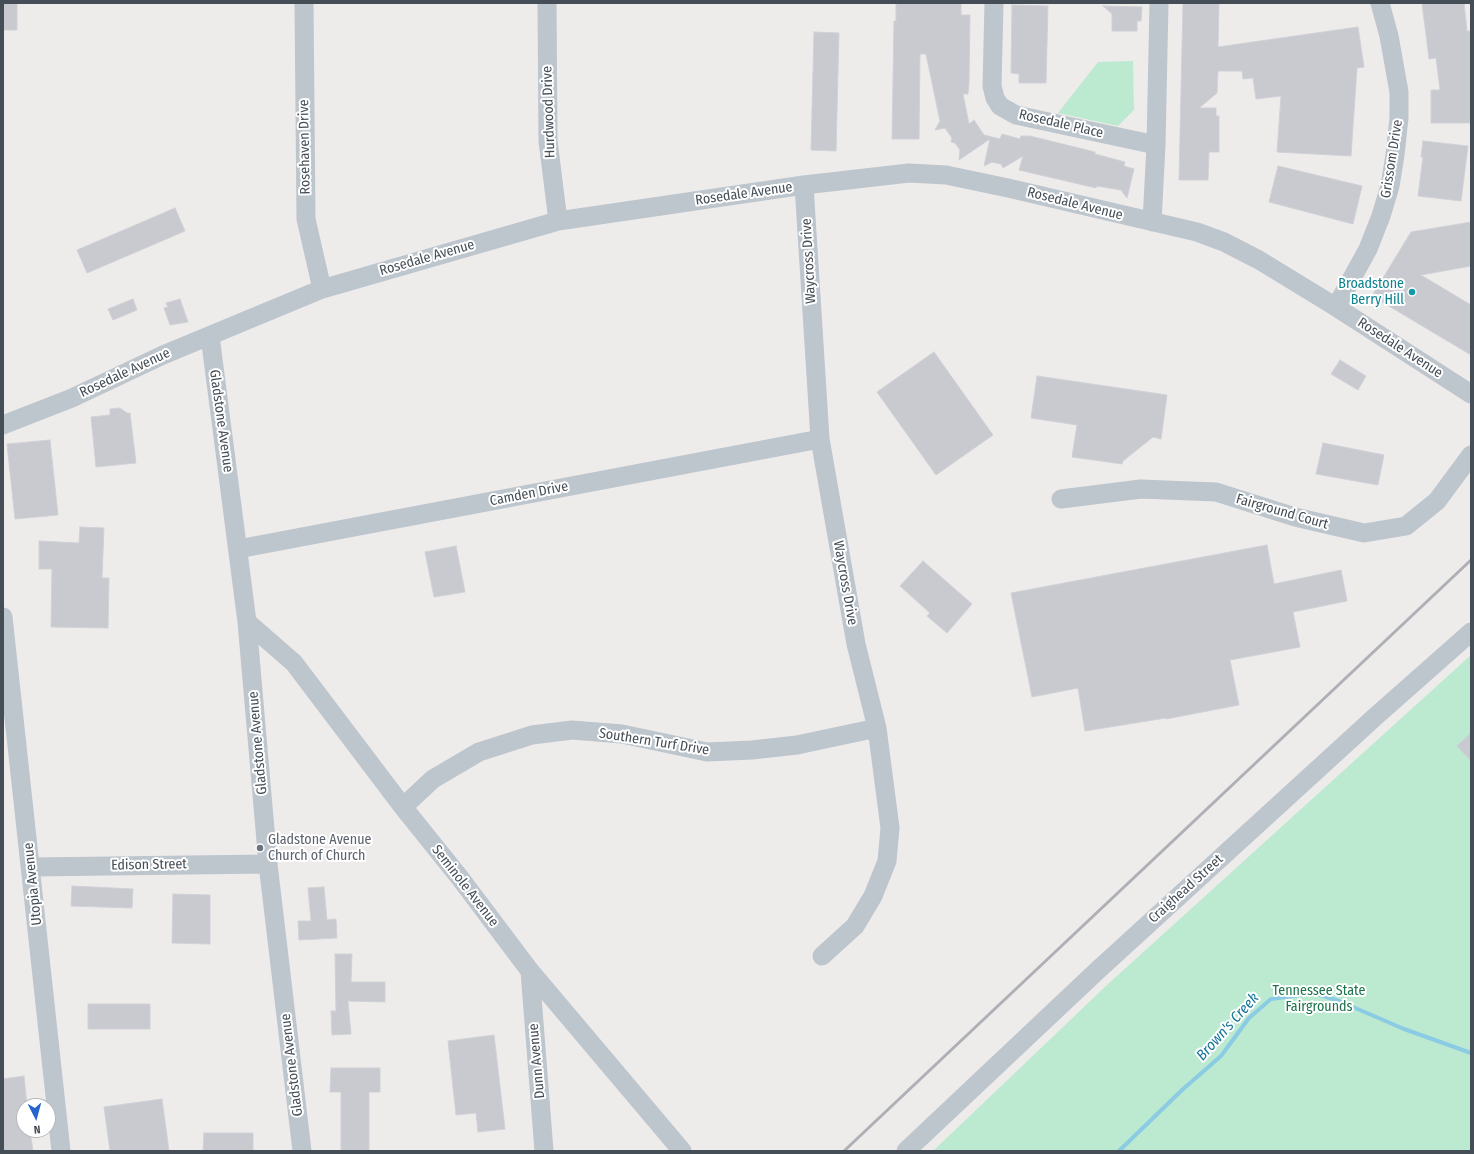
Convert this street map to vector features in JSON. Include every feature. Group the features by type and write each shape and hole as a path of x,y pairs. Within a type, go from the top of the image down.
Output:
{"street":[{"name":"Rosehaven Drive","path":"304,3 306,218 322,288"},
{"name":"Hurdwood Drive","path":"546,3 548,141 558,221"},
{"name":"Rosedale Place","path":"994,3 992,86 995,98 1000,106 1016,115 1156,145"},
{"path":"1152,222 1156,145 1159,3"},
{"name":"Grissom Drive","path":"1336,307 1368,249 1381,216 1390,186 1395,155 1399,118 1399,92 1389,36 1380,3"},
{"name":"Rosedale Avenue","path":"3,425 72,398 163,355 322,288 558,221 804,185 889,174 926,173 1008,188 1197,232 1236,247 1336,307 1471,394"},
{"name":"Waycross Drive","path":"804,185 820,439 856,644 877,728 890,828 887,861 873,896 855,926 822,956"},
{"name":"Gladstone Avenue","path":"210,336 247,622 268,864 302,1151"},
{"name":"Camden Drive","path":"238,549 820,439"},
{"name":"Fairground Court","path":"1061,499 1141,489 1216,492 1295,518 1364,533 1406,526 1437,501 1471,455"},
{"name":"Utopia Avenue","path":"3,616 61,1151"},
{"name":"Seminole Avenue","path":"247,622 294,663 403,808 460,878 530,971 682,1151"},
{"name":"Craighead Street","path":"906,1151 1098,970 1376,716 1471,632"},
{"name":"Southern Turf Drive","path":"403,808 433,779 479,752 532,735 572,730 622,734 707,752 752,750 797,745 877,728"},
{"name":"Edison Street","path":"31,867 268,864"},
{"name":"Dunn Avenue","path":"530,971 544,1151"}],"green space":[{"path":"1133,61 1134,110 1118,126 1058,113 1098,62"},
{"name":"Tennessee State Fairgrounds","path":"1471,655 1471,1151 933,1151 1107,985"}],"building":[{"path":"3,3 17,3 17,30 3,30"},
{"path":"896,3 961,3 961,15 970,15 969,83 968,94 963,94 969,124 974,120 984,135 1000,139 1002,134 1020,139 1021,136 1030,136 1095,152 1095,154 1125,162 1124,166 1134,169 1127,198 1121,190 1097,186 1096,188 1019,170 1023,156 1003,168 1001,164 992,162 984,166 990,139 959,160 960,150 955,143 951,142 952,138 945,128 935,130 940,121 926,54 920,54 919,139 892,139 894,21 896,21"},
{"path":"1183,3 1219,3 1218,47 1358,27 1364,67 1357,68 1351,156 1277,152 1281,96 1256,99 1253,78 1243,79 1242,71 1218,71 1217,93 1199,108 1216,108 1216,116 1219,116 1219,152 1209,152 1208,180 1179,180"},
{"path":"1422,3 1464,3 1467,31 1471,31 1471,123 1431,123 1431,90 1440,90 1436,58 1429,59"},
{"path":"1012,5 1048,6 1046,83 1019,83 1019,74 1011,73"},
{"path":"1103,6 1142,7 1141,21 1137,21 1137,31 1112,31 1112,14"},
{"path":"814,32 839,33 836,151 811,150"},
{"path":"1423,141 1468,146 1461,201 1418,196 1423,157 1421,157"},
{"path":"1278,166 1362,186 1353,224 1269,202"},
{"path":"175,208 185,231 87,273 77,250"},
{"name":"Broadstone Berry Hill","path":"1471,222 1471,266 1421,275 1471,305 1471,355 1372,296 1411,232"},
{"path":"133,299 137,310 113,320 108,309"},
{"path":"180,299 188,322 170,325 164,308 168,307 166,303"},
{"path":"934,352 993,435 936,475 877,392"},
{"path":"1340,360 1366,376 1358,390 1331,374"},
{"path":"1037,376 1167,395 1161,439 1153,437 1123,461 1122,464 1072,457 1077,425 1031,418"},
{"path":"120,408 127,413 130,413 136,463 96,467 91,417 110,415 110,409"},
{"path":"50,440 58,515 15,519 7,444"},
{"path":"1323,443 1384,455 1378,485 1316,474"},
{"path":"80,527 104,528 102,578 109,578 108,628 51,627 52,569 39,569 39,541 79,543"},
{"path":"1267,545 1274,584 1341,570 1347,601 1293,612 1300,647 1230,660 1239,705 1166,719 1085,731 1078,688 1032,697 1011,593"},
{"path":"456,546 465,592 434,597 425,552"},
{"path":"923,561 972,604 947,633 927,616 930,613 900,586"},
{"path":"1471,733 1471,761 1457,746"},
{"path":"72,886 133,889 132,908 71,906"},
{"path":"324,887 327,920 336,919 337,938 299,940 298,921 311,921 308,888"},
{"path":"173,894 210,895 210,944 172,943"},
{"path":"335,954 352,954 351,982 385,982 385,1002 348,1001 351,1034 332,1035 331,1011 336,1011"},
{"path":"88,1004 150,1004 150,1029 88,1029"},
{"path":"494,1035 505,1129 478,1132 476,1113 456,1115 448,1041"},
{"path":"331,1068 380,1068 380,1092 369,1092 369,1151 341,1151 341,1092 330,1092"},
{"path":"24,1076 26,1098 16,1098 16,1138 31,1138 33,1151 3,1151 3,1079"},
{"path":"162,1099 169,1151 110,1151 104,1107"},
{"path":"204,1133 253,1133 253,1151 203,1151"}],"waterway":[{"name":"Brown's Creek","path":"1119,1151 1182,1090 1221,1056 1249,1018 1271,999 1314,993 1339,1001 1404,1029 1471,1053"}],"railway":[{"path":"844,1151 1471,560"}],"place":[{"name":"Broadstone Berry Hill","path":"1412,292"},
{"name":"Gladstone Avenue Church of Church","path":"260,848"}]}
